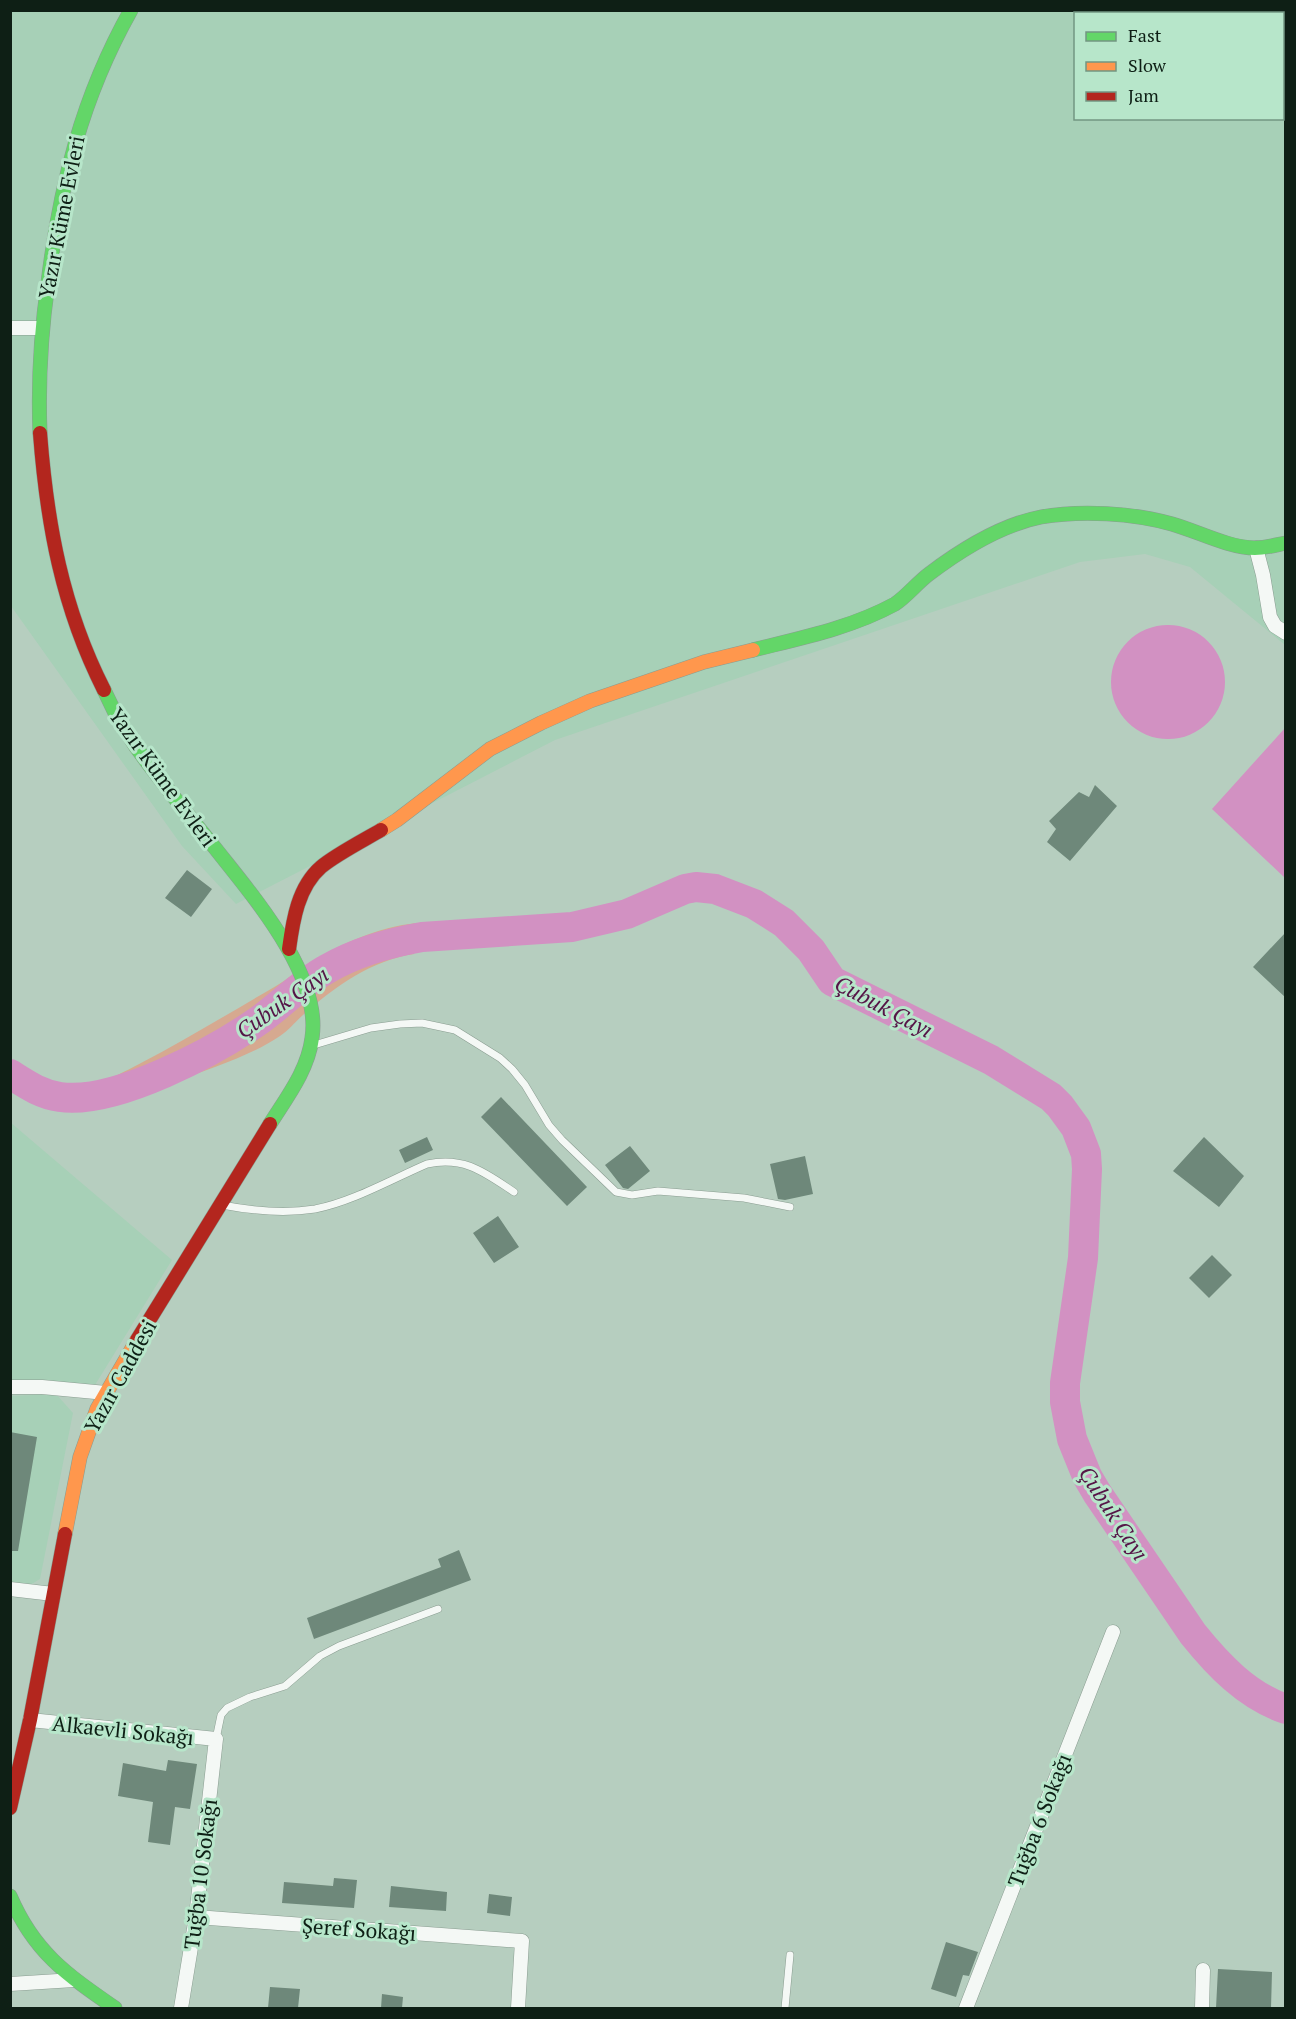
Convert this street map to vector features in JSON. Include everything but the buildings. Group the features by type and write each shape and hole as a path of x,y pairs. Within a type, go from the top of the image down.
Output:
{"street":[{"name":"Yazır Küme Evleri","path":"131,10 106,56 78,126 63,187 42,328 39,413 46,507 57,567 90,662 112,708 129,737 264,913 292,955"},
{"name":"Yazır Küme Evleri","path":"10,328 42,328"},
{"path":"292,955 294,917 305,887 321,867 397,820 490,749 541,723 610,694 704,662 839,628 869,616 896,603 928,575 965,549 998,531 1041,517 1081,514 1138,516 1172,524 1230,545 1256,548 1286,543"},
{"path":"1256,548 1270,617 1275,626 1286,633"},
{"name":"Yazır Caddesi","path":"10,1808 30,1720 80,1457 88,1430 106,1393 297,1081 311,1046 313,1030 311,1014 292,955"},
{"path":"10,1388 42,1387 106,1393"},
{"path":"10,1589 53,1594"},
{"name":"Tuğba 6 Sokağı","path":"966,2008 1113,1632"},
{"name":"Alkaevli Sokağı","path":"30,1720 216,1739"},
{"name":"Tuğba 10 Sokağı","path":"181,2008 196,1917 216,1739"},
{"path":"10,1896 22,1925 36,1945 74,1980 115,2008"},
{"name":"Şeref Sokağı","path":"196,1917 522,1941 518,2008"},
{"path":"1202,2008 1203,1970"},
{"path":"10,1984 74,1980"}],"lane":[{"path":"311,1046 371,1028 400,1023 430,1024 455,1029 500,1058 512,1070 525,1085 549,1125 616,1192 632,1195 658,1191 744,1198 790,1208"},
{"path":"220,1205 272,1212 315,1209 439,1161 464,1163 480,1169 514,1192"},
{"path":"216,1739 221,1715 236,1703 285,1686 320,1656 339,1646 438,1609"},
{"path":"784,2008 790,1955"}],"shaded area":[{"path":"10,11 1285,11 1285,645 1190,567 1145,554 1080,562 555,740 236,904 182,846 11,606"},
{"path":"1168,625 1190,629 1208,642 1221,660 1225,682 1221,704 1208,722 1190,735 1168,739 1146,735 1128,722 1115,704 1111,682 1115,660 1128,642 1146,629"},
{"path":"1285,728 1285,878 1212,809"},
{"path":"417,923 414,954 383,962 354,976 315,1005 280,1036 229,1062 124,1102 93,1110 72,1111 50,1107 29,1100 11,1090 10,1064 46,1085 59,1088 81,1088 112,1078 280,984 302,967 332,950 388,928"},
{"path":"10,1122 172,1260 95,1385 36,1381 11,1383"},
{"path":"56,1394 73,1413 40,1579 25,1588 11,1586 10,1396"}],"waterway":[{"name":"Çubuk Çayı","path":"10,1074 40,1091 60,1097 83,1097 108,1093 136,1084 192,1060 242,1032 318,974 338,963 397,942 422,937 572,927 627,914 685,889 696,887 715,889 754,904 784,923 811,950 832,981 991,1060 1051,1097 1076,1128 1086,1154 1087,1169 1083,1258 1065,1383 1065,1402 1072,1439 1087,1476 1097,1493 1193,1634 1213,1657 1246,1688 1286,1709"}],"traffic: fast":[{"path":"40,433 39,395 42,339 59,211 86,109 99,76 131,10"},
{"path":"753,650 861,620 895,604 929,574 968,547 996,532 1041,517 1090,513 1124,515 1157,520 1245,547 1263,548 1286,543"},
{"path":"104,690 117,717 136,747 265,912 281,937 306,988 312,1014 310,1050 296,1083 270,1124"},
{"path":"10,1896 30,1932 53,1960 81,1984 115,2008"}],"traffic: slow":[{"path":"381,830 490,749 541,723 590,701 704,662 753,650"},
{"path":"65,1534 80,1457 97,1409 137,1340"}],"traffic: jam":[{"path":"40,433 47,500 59,564 77,628 104,690"},
{"path":"289,949 298,905 313,875 334,858 381,830"},
{"path":"137,1340 270,1124"},
{"path":"10,1808 30,1720 65,1534"}]}
